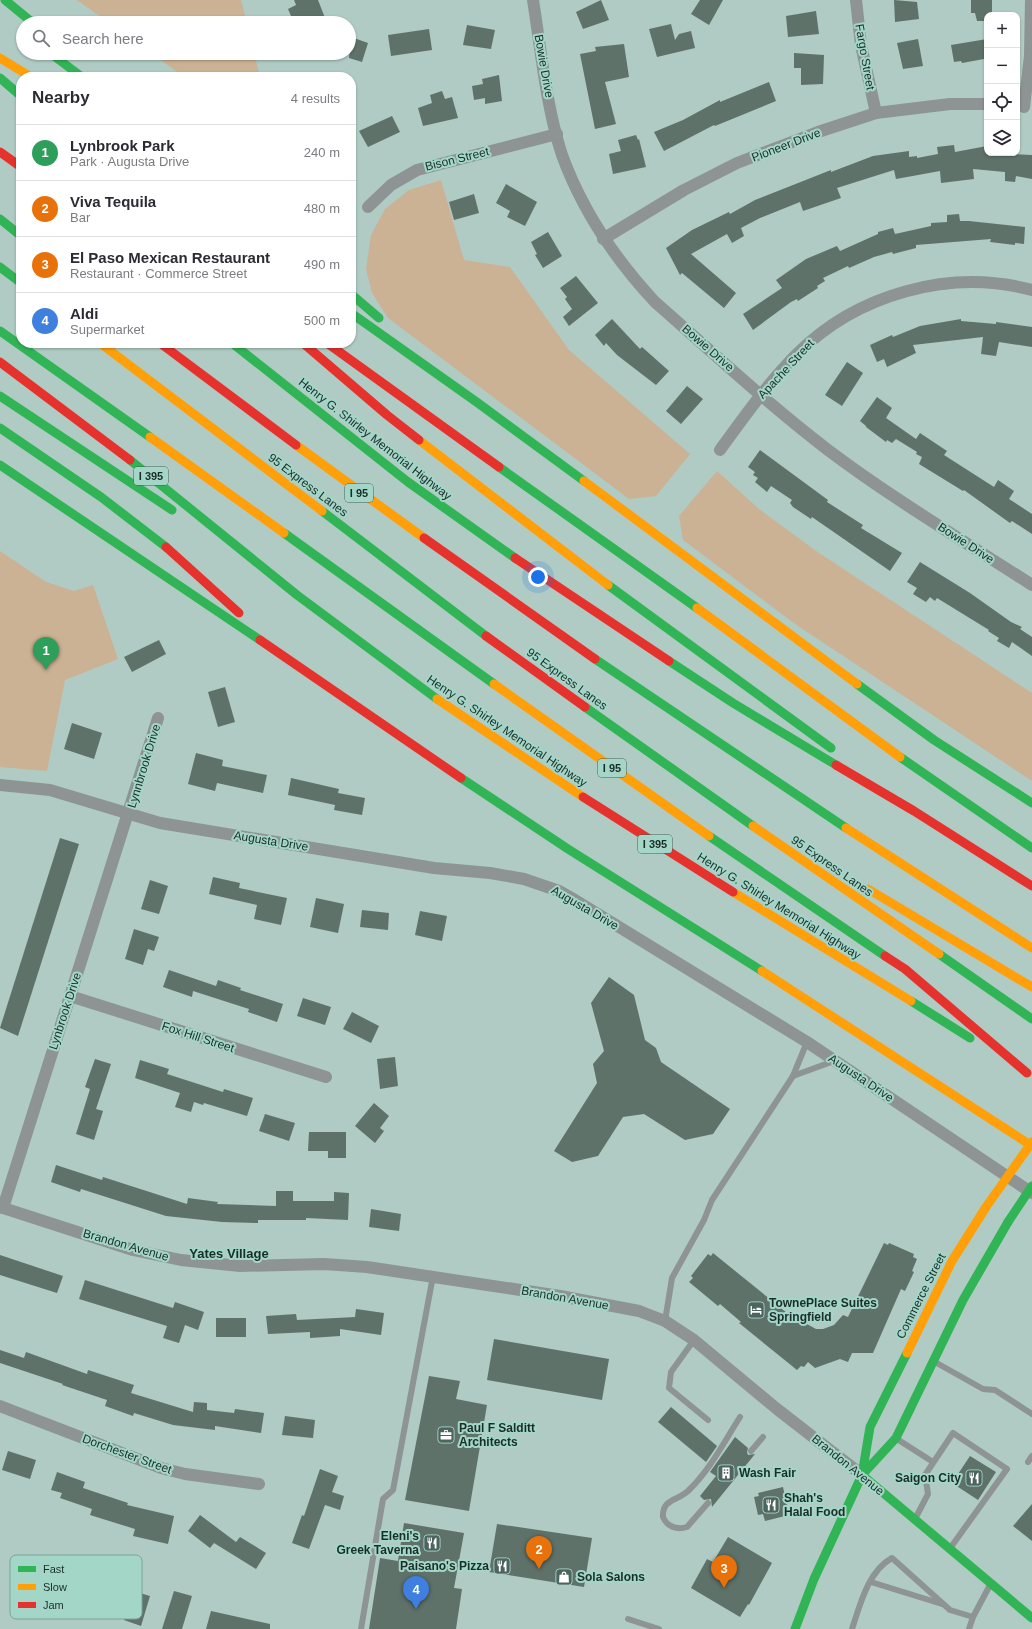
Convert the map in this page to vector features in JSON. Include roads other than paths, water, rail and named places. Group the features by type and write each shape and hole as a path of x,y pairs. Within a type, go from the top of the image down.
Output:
{"main road":[{"path":"5,0 24,16"},
{"path":"0,58 23,72"},
{"path":"59,60 75,72"},
{"path":"0,78 16,92"},
{"path":"0,152 16,163"},
{"path":"0,219 16,232"},
{"path":"0,267 16,279"},
{"path":"356,298 386,324"},
{"path":"356,317 394,346 478,403 892,710 934,740 1032,803"},
{"name":"I 95","path":"0,331 16,342"},
{"path":"403,338 478,403"},
{"name":"I 95","path":"24,348 193,467 529,710 686,821 905,969 1029,1075"},
{"name":"95 Express Lanes","path":"107,348 500,646 697,788 1032,1019"},
{"name":"I 95","path":"167,348 331,472 562,638 811,806 1032,948"},
{"name":"Henry G. Shirley Memorial Highway","path":"238,348 408,482 540,576 733,703 914,811 1032,886"},
{"path":"308,348 387,415 598,578 838,753"},
{"path":"335,348 748,645 922,774 1032,848"},
{"name":"Henry G. Shirley Memorial Highway","path":"0,362 143,470 297,595 408,678 567,788 1029,1075"},
{"path":"0,396 181,516"},
{"path":"0,428 101,497 176,555 279,652"},
{"path":"0,465 47,495 568,849 841,1021 1032,1146"},
{"path":"68,522 177,584"},
{"path":"200,529 297,595"},
{"path":"850,763 914,811"},
{"path":"697,788 820,861"},
{"path":"861,885 1032,987"},
{"name":"Commerce Street","path":"795,1629 814,1579 862,1475 870,1427 952,1261 986,1207 1032,1142"},
{"name":"Commerce Street","path":"862,1475 896,1438 977,1272 1032,1186"},
{"name":"Brandon Avenue","path":"862,1475 1032,1618"}],"street":[{"name":"Bowie Drive","path":"533,0 548,94 562,154 577,188 603,239 630,274 655,302 827,449 865,477 1032,585"},
{"name":"Fargo Street","path":"856,0 861,45 876,113"},
{"path":"1024,107 1030,56 1031,0"},
{"name":"Pioneer Drive","path":"603,239 684,190 737,163 798,140 876,113 950,104 984,104"},
{"name":"Bison Street","path":"368,207 391,186 417,170 557,134"},
{"name":"Apache Street","path":"720,450 761,394 782,369 816,337 838,321 886,297 917,288 957,283 998,284 1032,290"},
{"name":"Lynnbrook Drive","path":"129,814 158,718"},
{"name":"Augusta Drive","path":"0,785 50,790 160,823 434,868 490,873 524,879 559,891 807,1042 1032,1193"},
{"name":"Lynbrook Drive","path":"2,1208 129,814"},
{"name":"Fox Hill Street","path":"70,996 326,1077"},
{"name":"Brandon Avenue","path":"2,1208 133,1250 182,1260 240,1266 324,1264 367,1267 433,1276 614,1306 639,1312 665,1321 694,1340 777,1409 862,1475"},
{"name":"Dorchester Street","path":"0,1406 161,1468 200,1476 259,1484"}],"lane":[{"path":"665,1321 672,1278 704,1220 712,1200 793,1076 807,1042"},
{"path":"793,1076 834,1061"},
{"path":"361,1629 382,1499 393,1490 433,1276"},
{"path":"694,1340 671,1372 668,1388 708,1420"},
{"path":"933,1361 983,1389 995,1390 1032,1414"},
{"path":"708,1503 687,1527 671,1527 662,1517 665,1505 690,1489 726,1443 740,1417"},
{"path":"915,1520 928,1494 925,1475 953,1433 1007,1469 949,1549"},
{"path":"751,1451 763,1436"},
{"path":"896,1438 933,1462"},
{"path":"852,1629 871,1582 884,1562 892,1558 950,1610 973,1617"},
{"path":"871,1582 944,1605"},
{"path":"969,1629 973,1617 990,1584"},
{"path":"628,1619 659,1629"}],"place":[{"name":"Lynbrook Park","path":"46,670"},
{"name":"TownePlace Suites Springfield","path":"756,1310"},
{"name":"Paul F Salditt Architects","path":"446,1435"},
{"name":"Wash Fair","path":"726,1473"},
{"name":"Saigon City","path":"974,1478"},
{"name":"Shah's Halal Food","path":"771,1505"},
{"name":"Eleni's Greek Taverna","path":"432,1543"},
{"name":"Paisano's Pizza","path":"502,1566"},
{"name":"Viva Tequila","path":"539,1569"},
{"name":"Sola Salons","path":"564,1577"},
{"name":"El Paso Mexican Restaurant","path":"724,1588"},
{"name":"Aldi","path":"416,1609"}],"district":[{"name":"Yates Village","path":"229,1253"}]}
